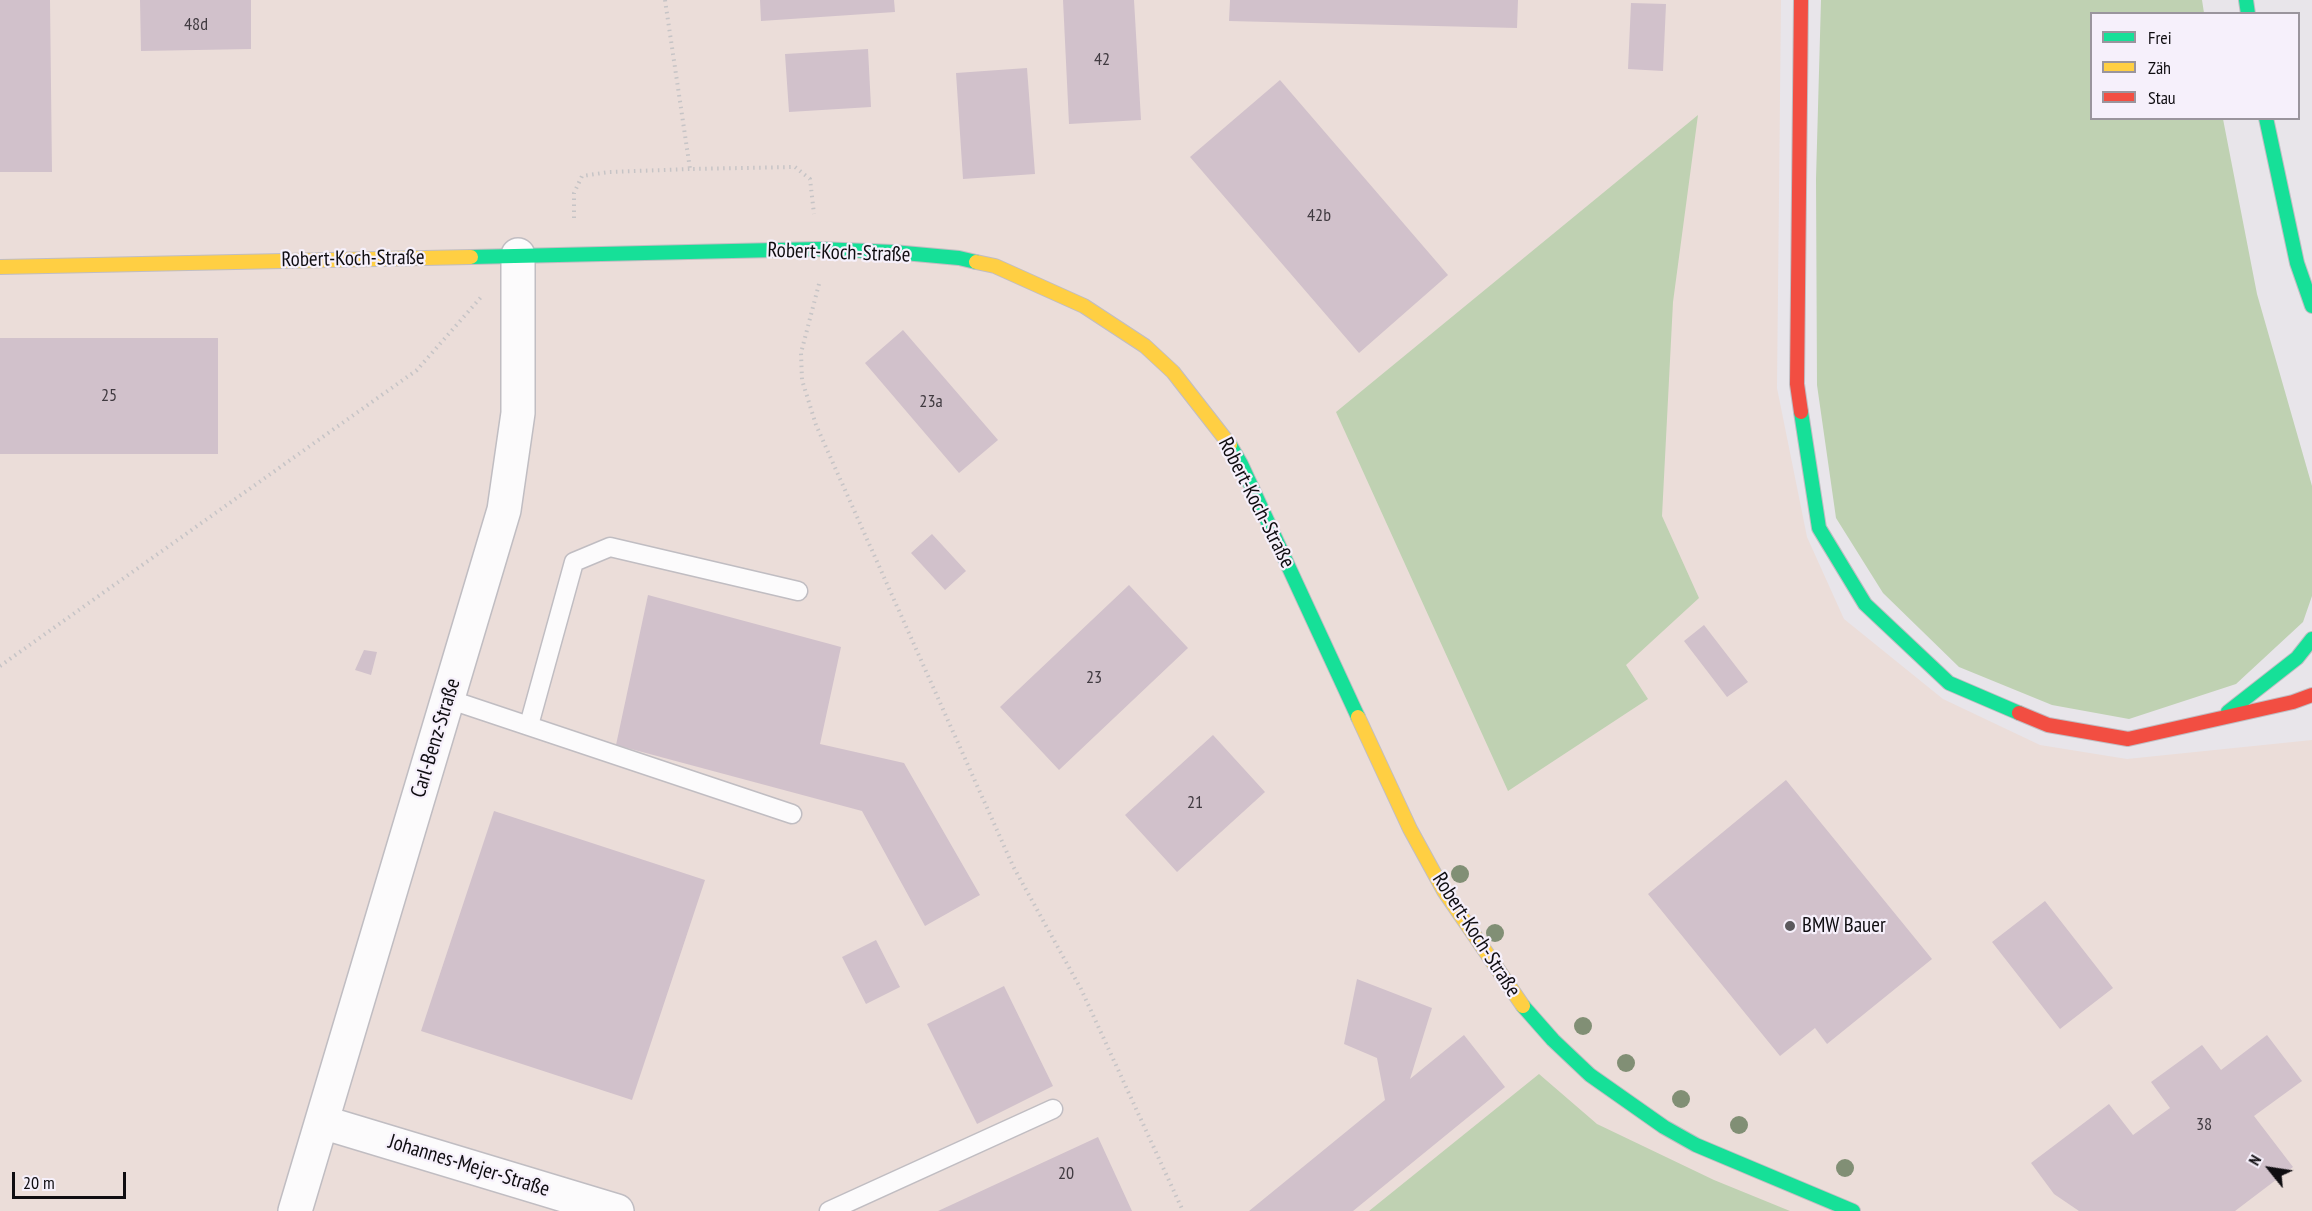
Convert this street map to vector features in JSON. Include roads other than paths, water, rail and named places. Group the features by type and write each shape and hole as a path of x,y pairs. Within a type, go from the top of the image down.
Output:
{"main road":[{"path":"1801,0 1797,384 1819,528 1865,604 1949,683 2048,725 2128,739 2293,702 2312,695"},
{"path":"2266,120 2297,263 2312,306"},
{"name":"Robert-Koch-Straße","path":"0,267 819,249 959,258 995,266 1084,306 1145,346 1173,372 1225,437 1241,464 1410,829 1444,891 1518,1001 1552,1040 1590,1075 1664,1127 1696,1145 1853,1211"},
{"path":"2219,718 2297,658 2312,639"}],"street":[{"name":"Carl-Benz-Straße","path":"295,1211 504,510 512,468 518,412 518,255"},
{"name":"Johannes-Mejer-Straße","path":"322,1122 617,1211"}],"lane":[{"path":"529,725 574,562 610,547 798,591"},
{"path":"448,699 792,814"},
{"path":"829,1211 1053,1109"}],"place":[{"name":"BMW Bauer","path":"1790,926"}]}
